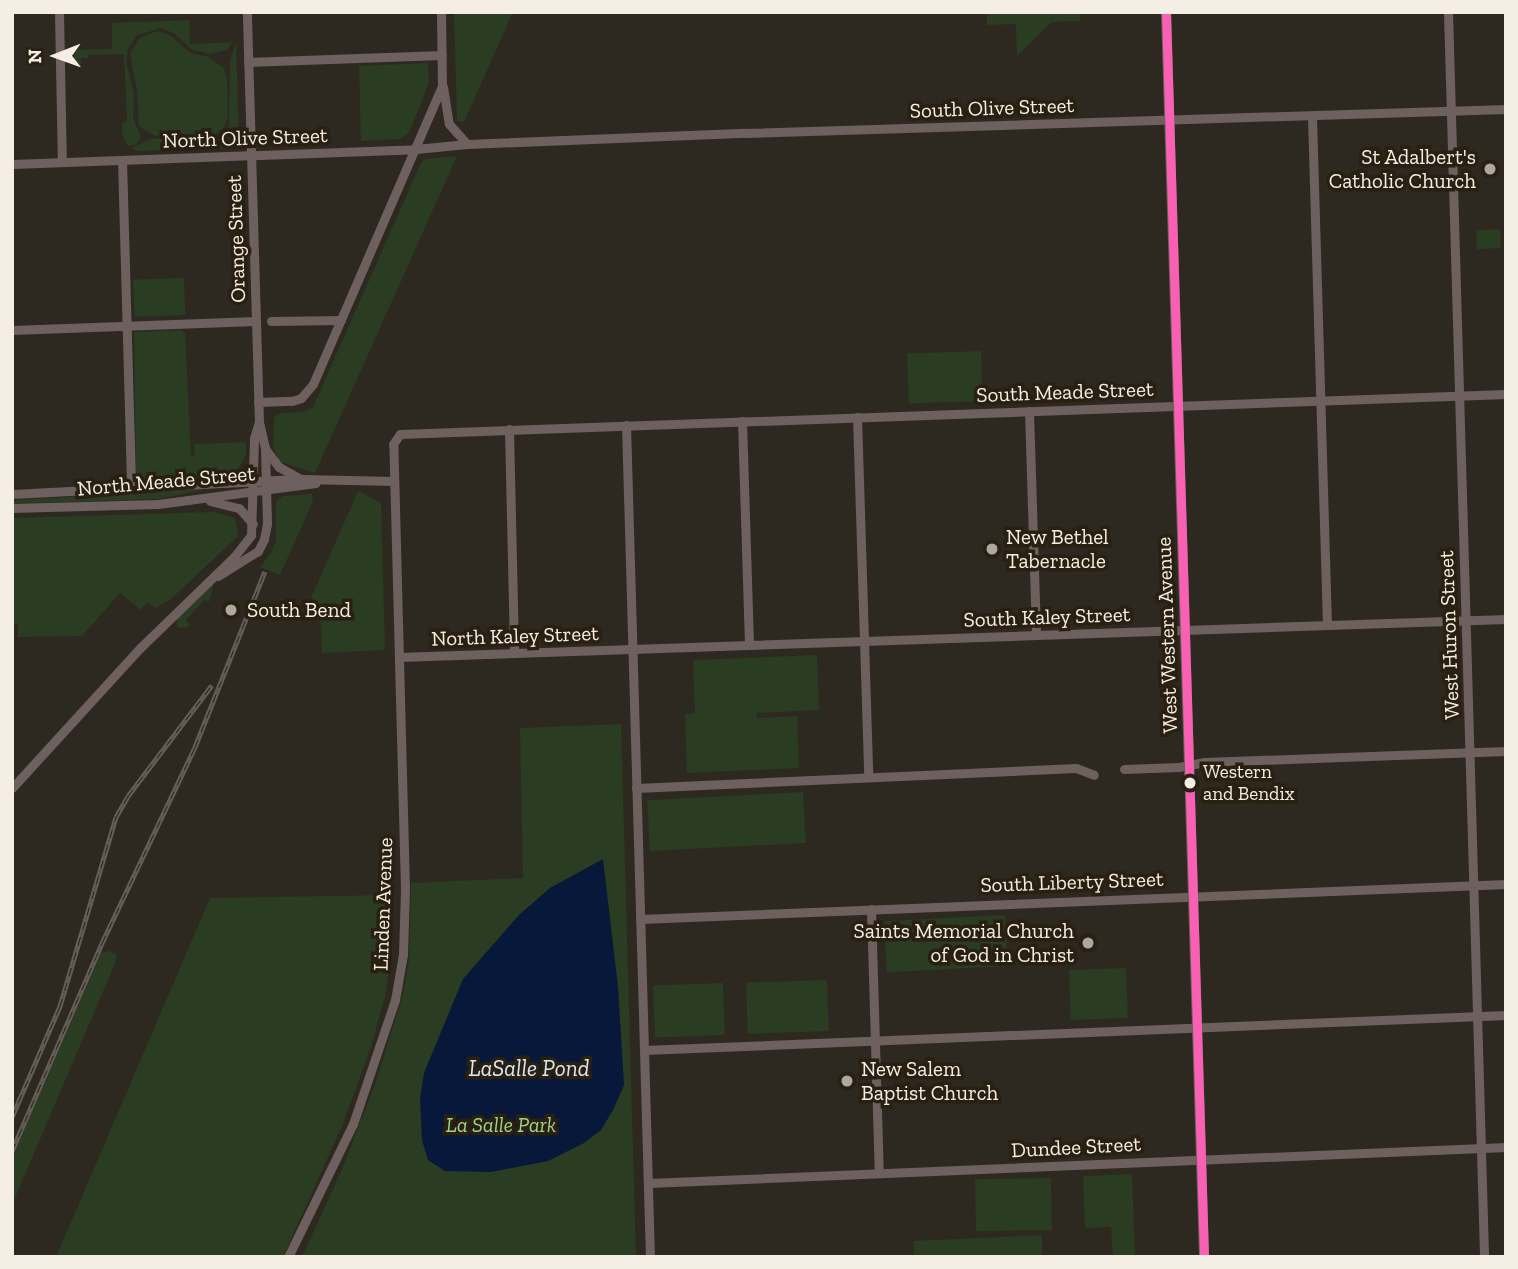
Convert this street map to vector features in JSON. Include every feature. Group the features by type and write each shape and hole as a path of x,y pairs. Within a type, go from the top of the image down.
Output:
{"main road":[{"name":"West Western Avenue","path":"1166,12 1204,1257"}],"street":[{"path":"59,12 62,162"},
{"name":"Orange Street","path":"196,590 258,551 267,524 265,447 258,402 247,12"},
{"path":"441,12 442,86 449,124 467,144"},
{"name":"West Huron Street","path":"1448,12 1484,1257"},
{"path":"248,62 442,55"},
{"path":"258,402 292,401 308,392 442,86"},
{"name":"South Olive Street","path":"479,144 1506,109"},
{"path":"1312,117 1327,625"},
{"name":"North Olive Street","path":"12,163 416,149 479,144"},
{"path":"122,160 131,490"},
{"path":"271,321 341,320"},
{"path":"12,330 256,321"},
{"name":"South Meade Street","path":"626,425 1506,394"},
{"path":"1029,411 1036,635"},
{"path":"858,417 868,777"},
{"path":"742,421 749,645"},
{"name":"Orange Street","path":"253,525 254,438 259,422"},
{"path":"514,653 509,429 626,425 650,1257"},
{"name":"Linden Avenue","path":"288,1257 353,1124 395,1000 400,977 405,889 393,444 397,436 405,432 509,429"},
{"name":"Orange Street","path":"265,447 281,469 302,479"},
{"name":"North Meade Street","path":"267,486 302,479 321,481"},
{"name":"North Meade Street","path":"12,494 254,487 321,481 394,481"},
{"name":"North Meade Street","path":"12,508 158,504 254,487"},
{"path":"12,788 196,590 245,544 253,525 249,516 230,503 194,499"},
{"name":"South Kaley Street","path":"632,649 1506,619"},
{"name":"North Kaley Street","path":"399,657 632,649"},
{"path":"1124,769 1205,762 1506,751"},
{"path":"636,788 1076,768 1094,775"},
{"name":"South Liberty Street","path":"640,919 1506,884"},
{"path":"871,909 879,1173"},
{"path":"644,1050 1506,1015"},
{"name":"Dundee Street","path":"648,1183 1506,1147"}],"green space":[{"path":"454,12 513,12 464,122 457,121"},
{"path":"987,12 1080,12 1080,21 1051,22 1017,56 1016,24 987,25"},
{"path":"189,20 190,44 233,42 227,50 209,54 191,49 175,34 162,28 137,35 128,49 126,62 134,94 133,118 141,137 137,144 128,146 122,134 122,124 127,121 124,54 88,55 88,58 81,58 81,65 74,66 74,54 69,50 112,49 112,23"},
{"path":"157,31 170,35 190,53 209,57 223,68 227,76 228,116 224,127 216,134 203,136 178,133 155,136 139,126 137,90 130,54 140,38"},
{"path":"236,43 239,141 232,137 229,125 230,60"},
{"path":"428,63 429,83 409,133 400,139 361,141 359,66"},
{"path":"181,136 225,139 235,148 137,151 131,148 151,139"},
{"path":"457,156 315,473 280,462 273,447 274,417 282,413 303,412 313,407 421,163 425,159"},
{"path":"1500,229 1501,248 1477,249 1476,230"},
{"path":"184,278 185,315 134,317 133,280"},
{"path":"181,330 185,333 191,456 195,456 194,444 246,442 246,455 239,468 226,476 136,480 134,332"},
{"path":"981,351 983,401 909,404 907,354"},
{"path":"207,489 157,499 12,504 14,500"},
{"path":"358,491 381,503 385,650 322,653 321,624 311,598"},
{"path":"312,494 313,501 280,575 260,567 276,541 276,501 283,496"},
{"path":"214,512 235,518 238,536 171,599 155,608 148,602 141,610 120,593 82,636 18,637 18,624 12,623 12,518"},
{"path":"214,583 209,602 205,599 186,620 190,625 186,628 177,627 177,618"},
{"path":"817,655 819,710 756,713 757,718 797,716 799,768 687,773 685,714 695,713 693,660"},
{"name":"La Salle Park","path":"621,724 636,1257 302,1257 342,1169 377,1079 403,994 409,959 411,883 523,878 520,728"},
{"path":"803,792 806,843 650,851 647,800"},
{"path":"390,895 392,953 385,996 372,1044 343,1124 283,1257 56,1257 210,898"},
{"path":"1005,915 1008,966 887,972 884,921"},
{"path":"109,951 116,954 116,961 12,1205 12,1158 101,953"},
{"path":"1126,968 1128,1018 1071,1020 1069,970"},
{"path":"827,980 829,1031 748,1034 746,983"},
{"path":"723,983 725,1035 655,1037 653,985"},
{"path":"1132,1174 1135,1257 1113,1257 1111,1227 1085,1228 1083,1176"},
{"path":"1051,1178 1052,1230 976,1231 975,1179"},
{"path":"1042,1235 1042,1257 914,1257 914,1241"}],"water":[{"name":"LaSalle Pond","path":"603,859 618,987 624,1085 613,1110 601,1130 584,1143 548,1161 491,1172 445,1171 428,1160 422,1140 420,1099 424,1073 463,979 519,915 550,888"}],"railway":[{"path":"12,1151 102,943 195,747 265,571"},
{"path":"12,1117 60,1006 116,817 128,796 212,685"}],"transit line":[{"path":"1166,12 1204,1257"}],"place":[{"name":"St Adalbert's Catholic Church","path":"1490,169"},
{"name":"New Bethel Tabernacle","path":"992,549"},
{"name":"South Bend","path":"231,610"},
{"name":"Western and Bendix","path":"1190,783"},
{"name":"Saints Memorial Church of God in Christ","path":"1088,943"},
{"name":"New Salem Baptist Church","path":"847,1081"}]}
